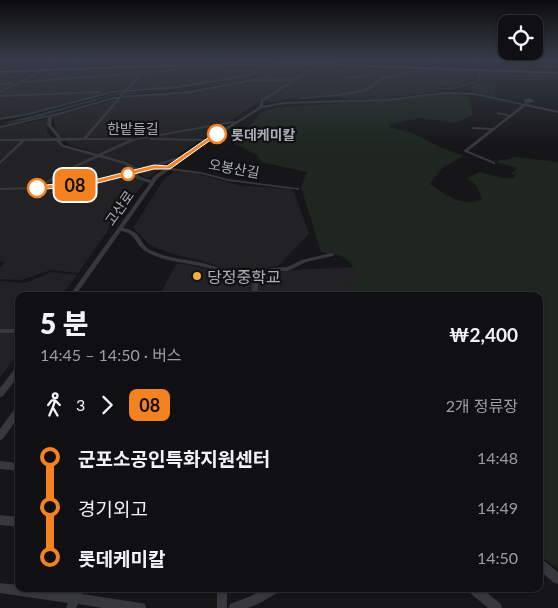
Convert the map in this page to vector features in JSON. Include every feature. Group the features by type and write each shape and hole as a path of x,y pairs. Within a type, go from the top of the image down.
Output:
{"street":[{"path":"0,94 112,92 147,89"},
{"path":"0,127 120,97 204,89"},
{"path":"250,112 251,108 280,89"},
{"path":"272,104 367,89"},
{"path":"83,140 125,91"},
{"path":"0,119 29,114 112,92"},
{"path":"262,101 263,103 272,104 387,100 446,93 475,94 526,103 558,112"},
{"path":"284,103 295,100 300,102"},
{"path":"261,107 262,101"},
{"path":"494,163 465,151 526,103"},
{"name":"고산로","path":"75,292 152,182 168,168 234,122 250,112 272,104"},
{"path":"498,113 511,116"},
{"path":"50,116 49,124 59,137 57,140 64,146 125,162 136,172 139,178 152,182"},
{"path":"37,188 100,154 135,139 234,122"},
{"path":"474,128 494,128"},
{"name":"한밭들길","path":"0,140 208,140"},
{"path":"0,163 24,140"},
{"path":"1,189 80,184 147,169 186,155"},
{"name":"오봉산길","path":"154,167 201,173 228,180 297,188"},
{"path":"147,169 153,168 162,173"},
{"path":"120,229 132,232 139,239 142,246 159,255 206,266 239,279 256,280 272,270 288,269 304,261 331,255"},
{"path":"256,280 256,292"},
{"path":"0,331 15,331"},
{"path":"0,394 15,374"},
{"path":"0,436 15,415"},
{"path":"0,465 15,466"},
{"path":"0,520 15,522"},
{"path":"543,567 558,579"},
{"path":"0,588 15,590"},
{"path":"30,592 140,608"},
{"path":"222,592 222,608"},
{"path":"234,608 254,600 267,592"},
{"path":"477,592 496,608"}],"shaded area":[{"path":"0,89 139,89 112,91 0,119"},
{"path":"178,89 115,95 31,119 0,124 115,94"},
{"path":"201,89 438,89 383,99 349,100 335,95 299,97 277,102 260,101 184,151 148,178 126,162 69,145 56,131 53,117 125,97"},
{"path":"470,89 495,89 495,96 474,92"},
{"path":"444,94 468,96 473,115 456,123 421,118 390,124 389,127 412,133 463,156 442,168 430,184 454,199 467,202 482,200 477,186 467,178 480,172 503,178 515,178 515,175 511,174 517,168 498,163 498,161 517,157 558,162 558,569 543,558 543,292 353,292 349,282 360,279 349,261 341,256 321,252 301,187 307,172 261,162 257,155 235,144 261,112 278,107 379,101"},
{"path":"48,119 47,132 62,146 126,164 138,179 145,182 131,199 125,200 115,217 108,222 113,223 78,273 51,270 22,280 0,279 0,268 5,262 0,261 0,127"},
{"path":"174,171 194,173 238,185 290,189 294,192 309,234 278,266 269,267 255,276 246,277 206,262 172,254 150,245 133,228 164,179"},
{"name":"당정중학교","path":"177,263 214,270 235,282 253,282 254,292 161,292"},
{"path":"354,267 361,279 349,282 353,292 259,292 259,280 274,271"},
{"path":"51,272 77,275 64,292 15,292 15,357 0,377 0,281 25,283"}],"bus line":[{"name":"08","path":"37,188 94,182 154,167 168,168 217,134"}],"place":[{"name":"롯데케미칼","path":"217,134"},
{"name":"당정중학교","path":"197,276"}]}
